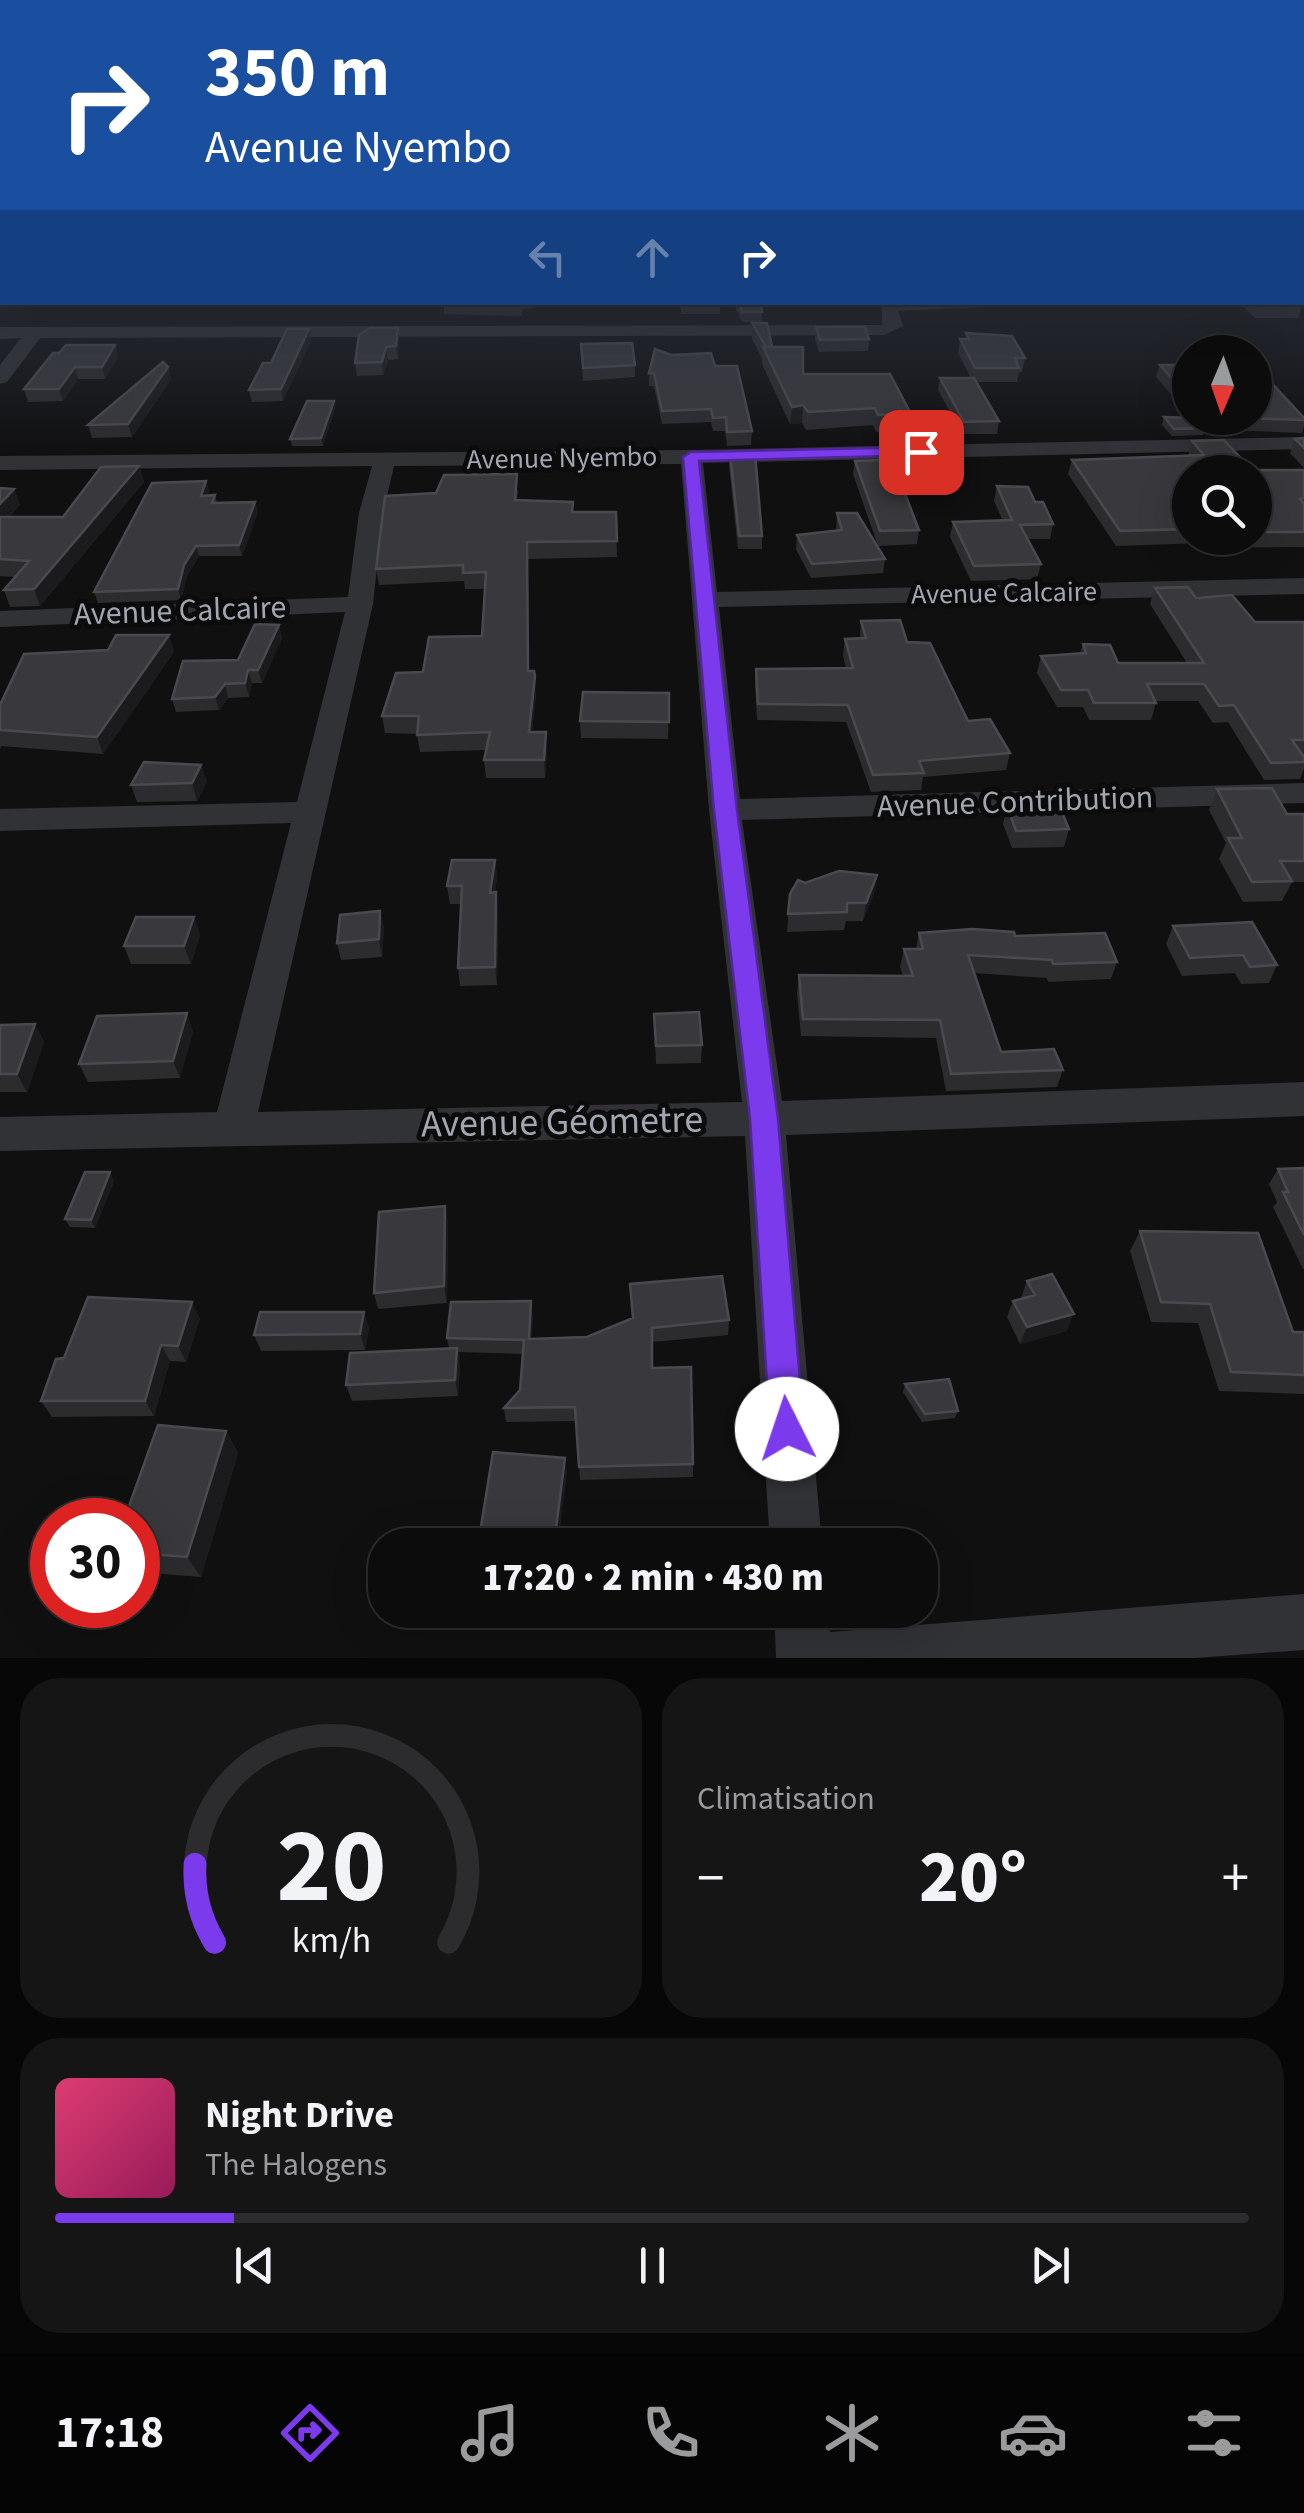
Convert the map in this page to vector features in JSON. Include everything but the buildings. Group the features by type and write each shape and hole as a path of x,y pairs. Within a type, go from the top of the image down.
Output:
{"street":[{"path":"0,333 884,330 894,326 888,306 912,305"},
{"path":"0,378 35,333"},
{"name":"Avenue Nyembo","path":"0,463 691,457 1304,443"},
{"path":"691,457 726,810 764,1119 795,1528"},
{"path":"234,1128 360,604 370,513 384,460"},
{"name":"Avenue Calcaire","path":"705,600 1304,586"},
{"name":"Avenue Calcaire","path":"0,619 360,604"},
{"name":"Avenue Contribution","path":"726,810 1304,794"},
{"path":"0,820 311,812"},
{"name":"Avenue Géometre","path":"0,1134 764,1119 1304,1099"},
{"path":"834,1658 1304,1622"},
{"path":"802,1628 804,1658"}],"route":[{"path":"787,1429 764,1119 726,810 691,457 921,452"}]}
